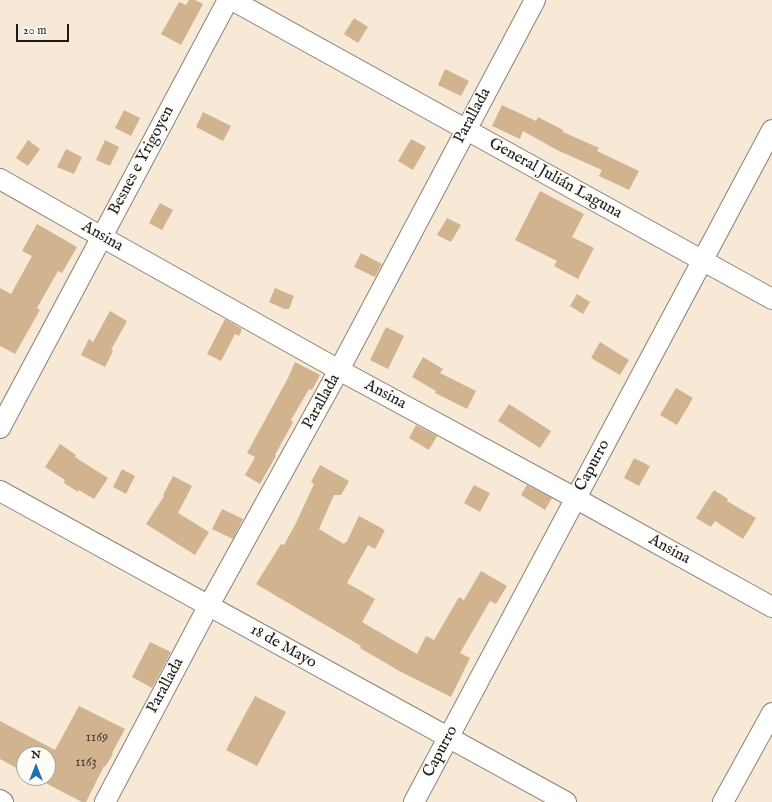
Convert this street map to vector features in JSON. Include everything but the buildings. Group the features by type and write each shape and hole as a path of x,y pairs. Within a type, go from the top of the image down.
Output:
{"street":[{"name":"Besnes e Yrigoyen","path":"0,428 228,0"},
{"name":"General Julián Laguna","path":"232,0 772,299"},
{"name":"Parallada","path":"105,802 208,606 339,370 535,0"},
{"name":"Capurro","path":"414,802 772,130"},
{"name":"Ansina","path":"0,179 339,370 772,607"},
{"name":"18 de Mayo","path":"0,492 566,802"},
{"path":"723,802 772,713"}]}
